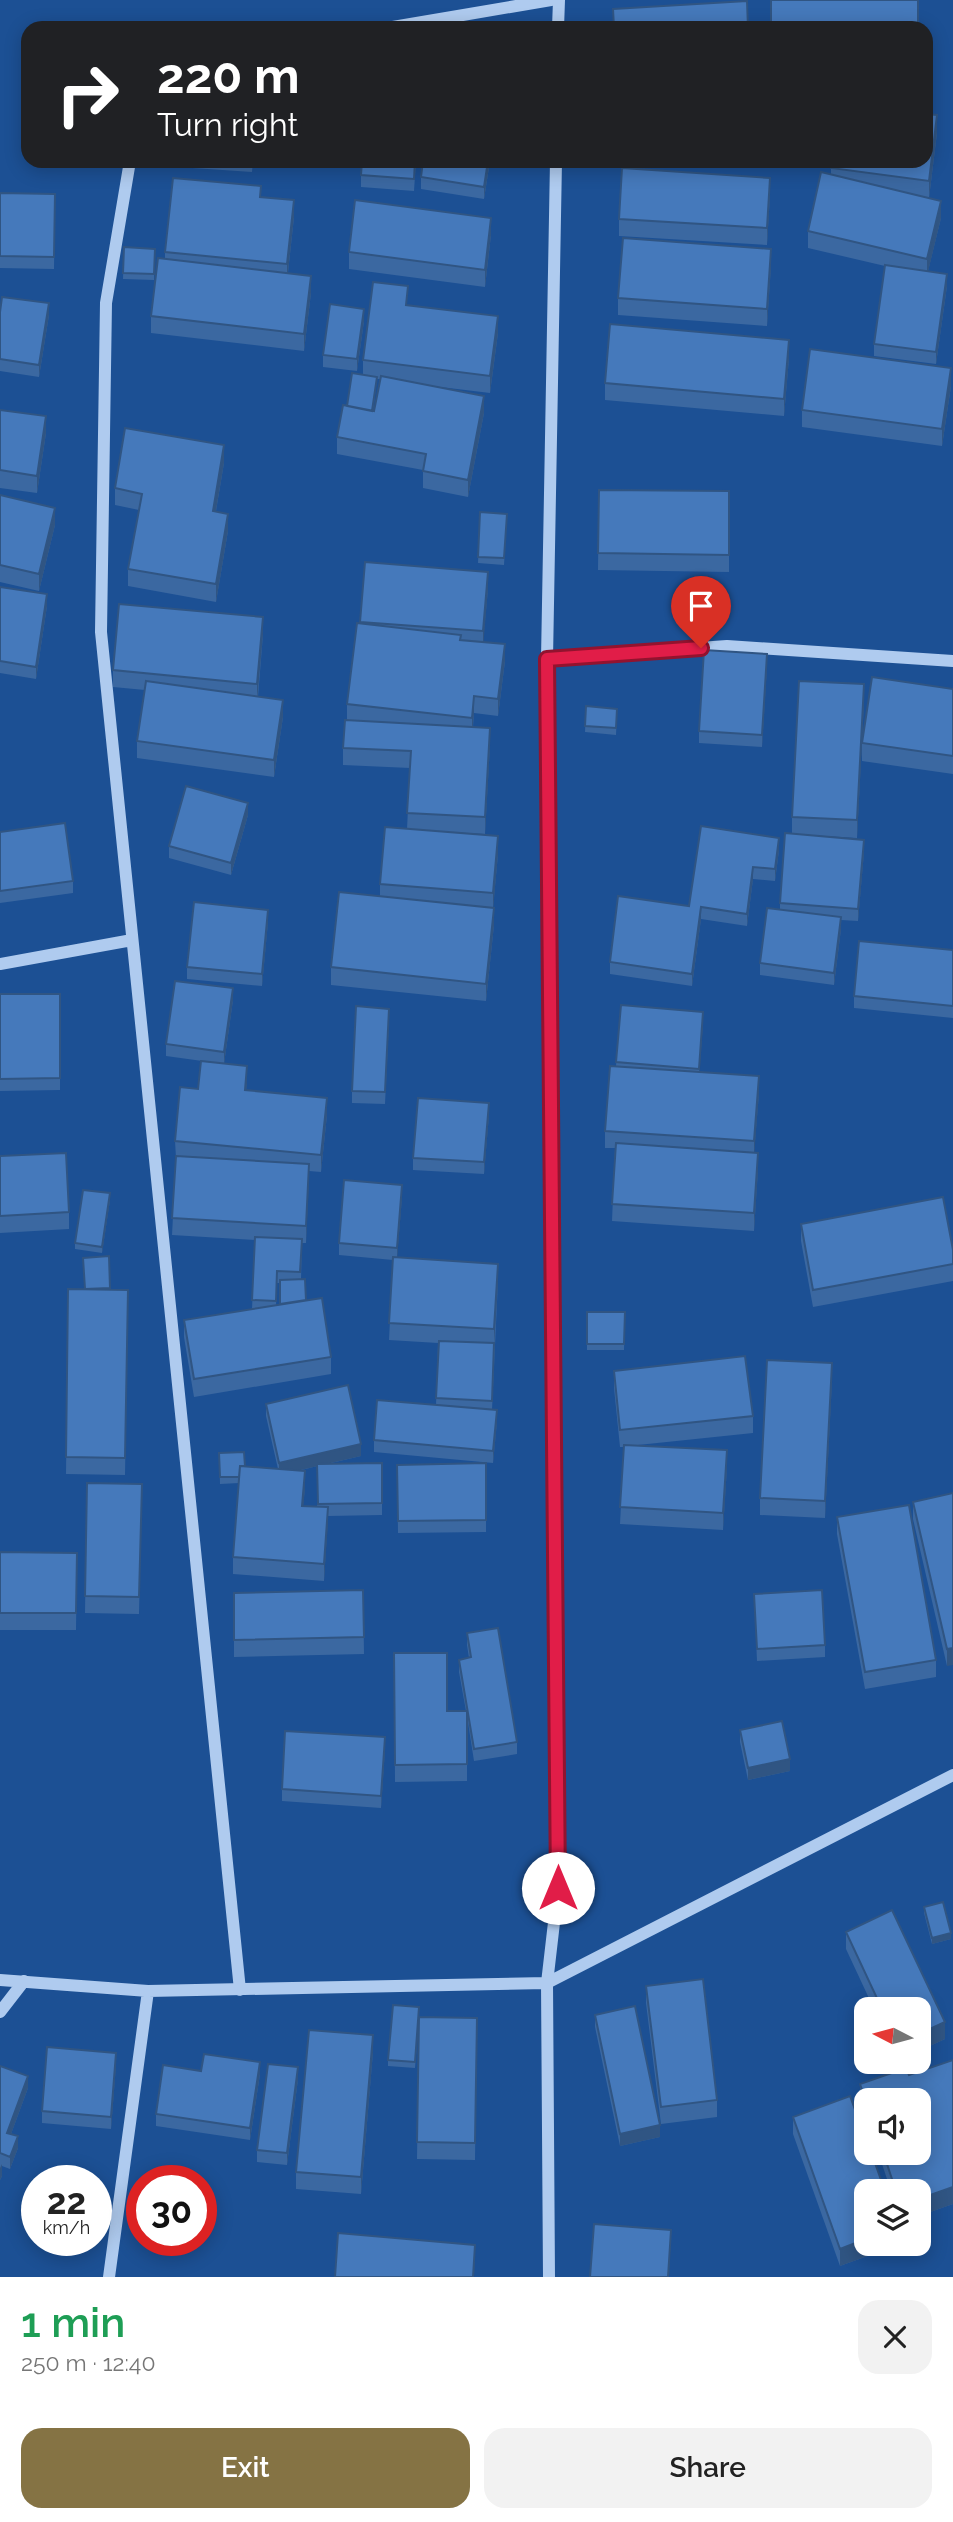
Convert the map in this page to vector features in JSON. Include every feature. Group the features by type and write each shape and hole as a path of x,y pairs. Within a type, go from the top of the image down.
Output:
{"street":[{"path":"428,21 551,0"},
{"path":"558,21 559,0"},
{"path":"129,168 106,303 101,632 240,1990"},
{"path":"549,2277 547,1983 558,1888 547,659 556,168"},
{"path":"547,659 727,646 953,661"},
{"path":"0,964 132,940"},
{"path":"0,1980 148,1991 547,1983 953,1775"},
{"path":"0,2012 24,1981"},
{"path":"109,2277 148,1991"}],"building":[{"path":"771,0 918,0 918,21 771,21"},
{"path":"747,1 748,21 614,21 613,9"},
{"path":"933,115 937,115 933,148"},
{"path":"362,168 415,168 414,179 361,175"},
{"path":"422,168 487,168 484,187 421,177"},
{"path":"622,168 770,178 767,228 619,219"},
{"path":"831,168 931,168 929,181"},
{"path":"821,172 941,201 927,259 808,231"},
{"path":"173,178 261,186 260,197 294,200 287,264 165,252"},
{"path":"0,193 55,194 54,257 0,256"},
{"path":"355,200 491,218 485,270 349,252"},
{"path":"623,238 771,249 767,309 618,298"},
{"path":"124,247 155,249 154,274 123,273"},
{"path":"158,258 311,276 304,334 151,316"},
{"path":"885,265 947,274 936,352 874,344"},
{"path":"373,282 408,286 406,305 498,316 490,376 363,360"},
{"path":"2,297 49,303 39,365 0,359"},
{"path":"330,304 364,309 357,359 323,355"},
{"path":"610,324 789,340 784,399 605,383"},
{"path":"810,349 951,368 942,429 802,410"},
{"path":"352,373 377,377 372,411 347,406"},
{"path":"381,376 484,396 468,480 423,471 426,454 337,437 343,405 374,411"},
{"path":"0,410 46,416 37,476 0,470"},
{"path":"125,428 224,445 213,511 228,514 216,584 128,569 142,494 115,488"},
{"path":"599,490 729,491 729,555 598,553"},
{"path":"0,495 55,508 39,574 0,565"},
{"path":"480,512 507,514 504,558 478,557"},
{"path":"365,562 488,572 483,631 360,622"},
{"path":"0,587 47,594 36,667 0,661"},
{"path":"119,604 263,617 257,684 113,670"},
{"path":"357,623 461,635 460,640 505,644 498,699 474,696 472,718 347,704"},
{"path":"704,650 767,654 762,735 699,731"},
{"path":"872,677 953,689 953,756 862,743"},
{"path":"146,681 283,700 274,760 137,741"},
{"path":"799,681 864,684 857,820 792,817"},
{"path":"586,706 617,709 616,728 585,726"},
{"path":"345,720 490,728 485,817 407,813 411,751 343,748"},
{"path":"186,786 248,803 231,863 169,846"},
{"path":"65,823 73,881 0,891 0,832"},
{"path":"701,826 779,838 775,869 753,867 747,914 701,907 692,974 610,962 618,896 689,906"},
{"path":"385,827 498,836 493,893 380,884"},
{"path":"785,833 864,840 858,909 780,903"},
{"path":"339,892 494,908 486,984 331,967"},
{"path":"194,902 268,910 262,974 187,967"},
{"path":"767,908 841,917 834,973 760,963"},
{"path":"859,941 953,950 953,1006 854,996"},
{"path":"175,981 233,988 224,1052 166,1044"},
{"path":"0,994 60,994 60,1078 0,1079"},
{"path":"621,1005 703,1012 699,1069 616,1062"},
{"path":"356,1006 389,1009 385,1092 352,1091"},
{"path":"201,1061 247,1066 245,1090 327,1098 321,1155 175,1141 180,1087 198,1089"},
{"path":"610,1066 759,1076 754,1141 605,1131"},
{"path":"418,1098 489,1103 484,1162 413,1158"},
{"path":"616,1143 758,1153 754,1213 612,1204"},
{"path":"66,1153 69,1212 0,1216 0,1156"},
{"path":"176,1156 309,1164 306,1226 172,1218"},
{"path":"344,1180 402,1185 397,1248 339,1243"},
{"path":"83,1190 110,1193 102,1247 75,1243"},
{"path":"943,1197 953,1264 813,1290 801,1224"},
{"path":"255,1237 302,1239 300,1272 277,1271 276,1301 252,1300"},
{"path":"109,1256 110,1288 85,1289 83,1258"},
{"path":"393,1257 498,1264 494,1329 389,1323"},
{"path":"305,1279 306,1300 280,1304 280,1280"},
{"path":"68,1289 128,1290 125,1458 66,1457"},
{"path":"322,1298 331,1357 194,1379 184,1320"},
{"path":"587,1312 625,1312 624,1344 587,1344"},
{"path":"439,1341 494,1343 492,1401 436,1398"},
{"path":"745,1356 753,1416 620,1430 614,1371"},
{"path":"767,1360 832,1363 825,1501 760,1498"},
{"path":"348,1385 361,1444 279,1463 266,1404"},
{"path":"377,1400 497,1410 493,1451 374,1440"},
{"path":"624,1445 727,1450 723,1513 620,1507"},
{"path":"244,1452 245,1466 240,1466 239,1477 220,1477 219,1453"},
{"path":"382,1463 382,1503 318,1504 317,1464"},
{"path":"486,1463 486,1520 398,1521 397,1465"},
{"path":"240,1466 305,1471 302,1506 328,1507 324,1564 233,1557"},
{"path":"87,1483 142,1484 139,1597 85,1596"},
{"path":"953,1493 953,1648 947,1649 913,1502"},
{"path":"909,1505 936,1660 865,1672 837,1517"},
{"path":"0,1552 77,1553 76,1613 0,1613"},
{"path":"363,1590 364,1637 234,1640 234,1593"},
{"path":"822,1590 825,1645 757,1649 754,1594"},
{"path":"498,1628 517,1742 474,1749 459,1660 471,1657 467,1633"},
{"path":"394,1653 447,1653 447,1711 467,1711 467,1764 395,1765"},
{"path":"782,1721 790,1759 748,1768 740,1730"},
{"path":"285,1731 385,1737 381,1796 282,1789"},
{"path":"943,1902 951,1933 932,1938 924,1907"},
{"path":"892,1910 945,2022 931,2028 931,1997 876,1997 846,1932"},
{"path":"703,1979 717,2100 661,2107 646,1986"},
{"path":"393,2005 419,2007 415,2062 388,2060"},
{"path":"635,2006 660,2125 620,2134 595,2015"},
{"path":"419,2017 477,2018 475,2143 417,2142"},
{"path":"309,2030 373,2035 361,2177 296,2172"},
{"path":"47,2047 116,2053 111,2117 42,2111"},
{"path":"204,2054 260,2062 250,2128 156,2114 163,2065 201,2071"},
{"path":"953,2060 953,2187 931,2195 931,2179 892,2179 887,2165 931,2165 931,2088 861,2088 860,2084 889,2074 931,2074 931,2068"},
{"path":"268,2064 298,2067 287,2153 257,2150"},
{"path":"0,2066 28,2076 7,2133 18,2136 10,2157 0,2153"},
{"path":"850,2096 854,2107 854,2165 876,2165 881,2179 854,2179 854,2244 840,2249 793,2117"},
{"path":"594,2224 671,2230 668,2277 590,2277"},
{"path":"338,2233 475,2245 473,2277 335,2277"}],"route":[{"path":"558,1888 547,659 701,648"}]}
